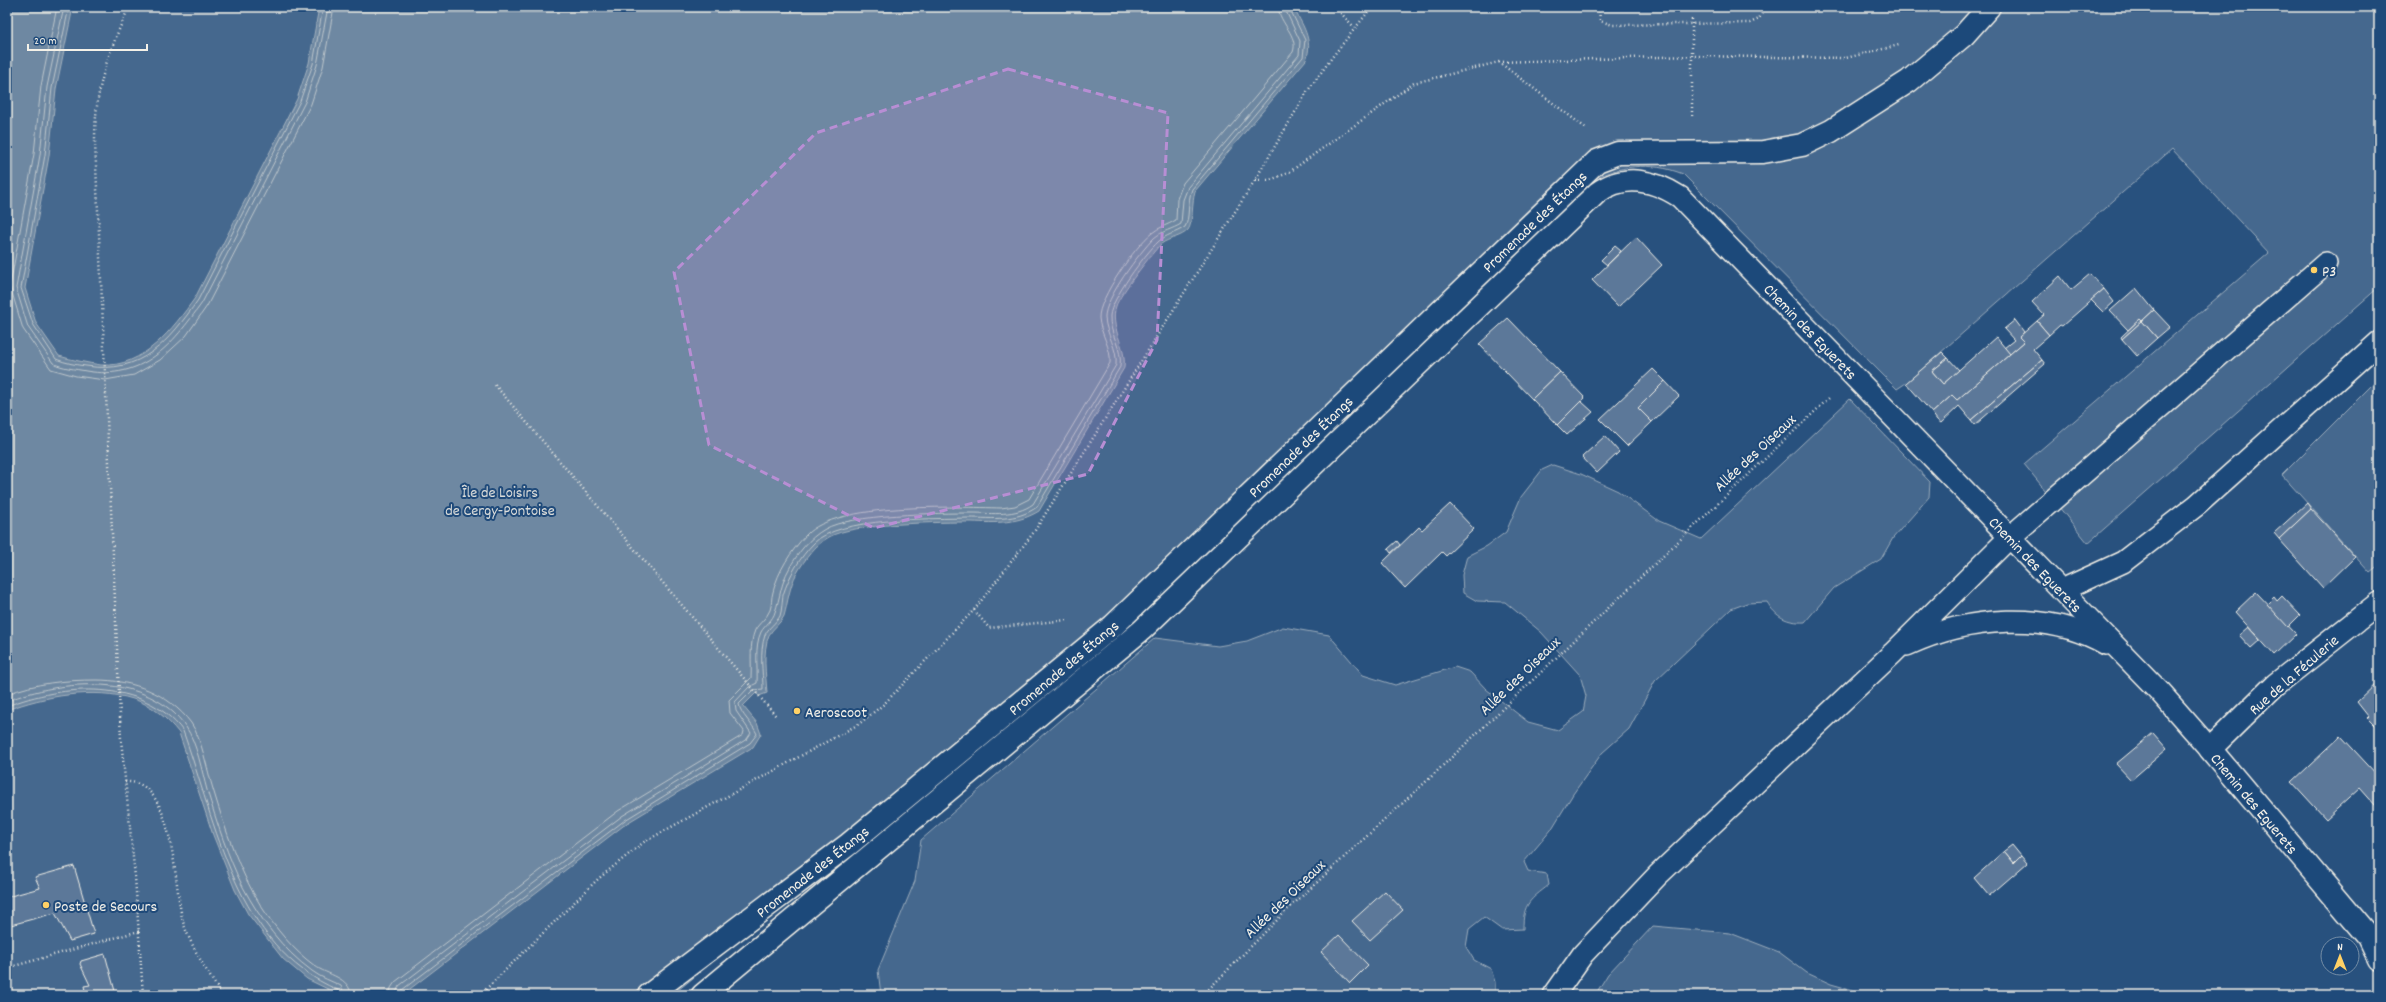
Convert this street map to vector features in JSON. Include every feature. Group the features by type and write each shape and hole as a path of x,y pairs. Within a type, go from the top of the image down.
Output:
{"street":[{"name":"Promenade des Étangs","path":"649,995 849,844 1114,626 1591,166 1603,157 1618,152 1772,151 1792,148 1821,136 1909,81 1964,34 1989,7"},
{"name":"Rue de la Féculerie","path":"2210,749 2275,685 2379,603"},
{"name":"Chemin des Eguerets","path":"2210,749 2369,938 2379,959"}],"lane":[{"name":"Promenade des Étangs","path":"702,995 1142,630 1597,193 1605,187 1625,181 1648,182 1669,190"},
{"name":"Chemin des Eguerets","path":"1669,190 1680,197 1854,375 2009,538 2062,590 2119,652 2159,691 2210,749"},
{"path":"1554,995 1584,954 1658,875 1893,653 2009,538 2326,263"},
{"path":"2062,590 2123,562 2184,514 2379,342"},
{"path":"1893,653 1920,638 1938,632 1974,624 2018,621 2059,625 2079,630 2119,652"}],"path":[{"path":"129,7 108,54 95,112 97,212 121,739 139,931 143,995"},
{"path":"1336,7 1355,28"},
{"path":"480,995 598,879 644,842 859,724 884,704 974,610 1034,532 1255,180 1307,92 1372,7"},
{"path":"1599,7 1600,21 1613,25 1750,23 1759,19 1765,7"},
{"path":"1692,7 1692,152"},
{"path":"1255,180 1270,180 1288,173 1414,83 1499,62 1692,56 1846,58 1905,44"},
{"path":"1499,62 1618,152"},
{"name":"Allée des Oiseaux","path":"1203,995 1286,911 1432,776 1854,375"},
{"path":"495,385 776,716"},
{"path":"974,610 990,628 1072,620"},
{"path":"125,782 135,781 145,786 164,813 184,925 211,978 222,995"},
{"path":"7,968 139,931"}],"highlighted area":[{"path":"1008,69 1168,113 1157,340 1088,474 874,528 709,445 674,272 816,133"}],"green space":[{"name":"Île de Loisirs de Cergy-Pontoise","path":"7,7 2379,7 2379,287 2088,543 2024,464 2269,253 2172,149 1906,383 1897,389 1683,174 1659,167 1647,166 1611,172 1588,182 1129,625 672,995 7,995"},
{"path":"2379,378 2379,566 2370,573 2282,475"},
{"path":"1850,399 1930,482 1929,497 1893,538 1881,559 1834,588 1805,622 1787,620 1783,618 1774,612 1767,602 1747,603 1731,609 1655,681 1629,729 1602,753 1573,794 1551,830 1524,862 1528,871 1547,874 1549,885 1532,899 1526,908 1523,920 1523,929 1502,930 1484,917 1469,929 1466,947 1474,960 1491,969 1495,982 1495,995 881,995 878,970 915,881 921,840 1155,638 1218,646 1247,641 1283,627 1329,635 1363,675 1395,685 1455,667 1470,672 1486,689 1528,722 1558,730 1583,712 1586,696 1580,675 1541,632 1505,602 1477,601 1463,593 1462,575 1467,556 1487,546 1506,532 1521,497 1542,470 1553,465 1581,474 1618,491 1659,521 1701,539"},
{"path":"1653,926 1730,933 1779,952 1807,973 1831,984 1870,995 1595,995 1608,974"}],"water":[{"path":"7,7 73,7 56,89 49,156 25,288 36,323 59,356 101,365 116,364 131,360 144,353 167,333 195,298 297,99 309,63 319,7 1293,7 1306,32 1309,46 1306,60 1195,191 1191,223 1188,230 1161,244 1123,293 1116,306 1114,314 1116,329 1123,352 1124,368 1039,511 1023,518 1007,522 920,523 876,526 841,532 824,540 803,563 794,578 784,616 769,635 765,656 767,693 759,696 756,693 743,706 757,723 761,734 753,747 627,823 402,995 340,995 307,979 283,959 248,914 235,890 213,835 179,733 164,717 153,708 133,699 118,695 102,694 53,697 7,710"}],"building":[{"path":"1636,237 1662,265 1618,307 1592,280"},
{"path":"1615,246 1621,251 1607,265 1601,260"},
{"path":"2090,274 2104,289 2062,326 2060,325 2049,335 2037,321 2044,315 2032,302 2060,276 2071,290"},
{"path":"2136,288 2154,310 2142,321 2140,319 2128,330 2110,311"},
{"path":"2104,289 2114,302 2103,312 2091,300"},
{"path":"2154,310 2170,327 2157,338 2142,321"},
{"path":"1508,318 1560,372 1532,399 1479,344"},
{"path":"2140,319 2142,321 2122,339 2121,337"},
{"path":"2015,320 2024,332 2019,337 2024,342 2010,354 2004,348 2014,340 2004,329"},
{"path":"2037,321 2049,335 2033,349 2042,360 1971,420 1959,406 1941,423 1937,420 1932,413 1952,395 1957,400 2024,342 2019,337"},
{"path":"2142,321 2157,338 2137,356 2122,339"},
{"path":"1996,337 2010,354 1957,400 1952,395 1932,413 1906,383 1942,352 1948,358 1932,371 1943,384"},
{"path":"1948,358 1959,370 1943,384 1932,371"},
{"path":"2042,360 2045,364 1975,425 1971,420"},
{"path":"1653,369 1665,381 1638,408 1652,422 1627,446 1600,419"},
{"path":"1560,372 1585,398 1557,425 1532,399"},
{"path":"1665,381 1679,396 1652,422 1638,408"},
{"path":"1581,401 1593,412 1567,435 1557,425"},
{"path":"1605,436 1619,452 1597,473 1582,457"},
{"path":"2307,503 2311,509 2279,539 2274,533"},
{"path":"1450,504 1474,529 1446,556 1442,552 1405,588 1382,563 1419,527 1422,530"},
{"path":"2311,509 2355,557 2323,588 2279,539"},
{"path":"1397,541 1400,545 1391,553 1388,549"},
{"path":"2256,592 2296,634 2274,655 2235,612"},
{"path":"2282,596 2300,615 2288,627 2267,604 2274,597 2277,601"},
{"path":"2248,627 2260,640 2251,648 2239,635"},
{"path":"2377,683 2379,685 2379,731 2366,718 2368,716 2357,702"},
{"path":"2153,733 2167,749 2131,780 2116,764"},
{"path":"2341,736 2379,777 2379,804 2376,806 2360,788 2326,819 2292,782"},
{"path":"2012,845 2021,856 2014,863 2004,851"},
{"path":"2004,851 2014,863 2021,856 2027,863 1989,896 1974,878"},
{"name":"Poste de Secours","path":"74,866 94,934 70,941 55,913 7,926 7,897 40,888 35,877"},
{"path":"1385,891 1403,910 1370,940 1352,921"},
{"path":"1339,935 1368,965 1350,983 1321,952"},
{"path":"105,954 116,995 86,995 84,986 90,985 80,964 81,961"}],"place":[{"name":"P3","path":"2314,270"},
{"name":"Aeroscoot","path":"797,711"},
{"name":"Poste de Secours","path":"46,905"}]}
